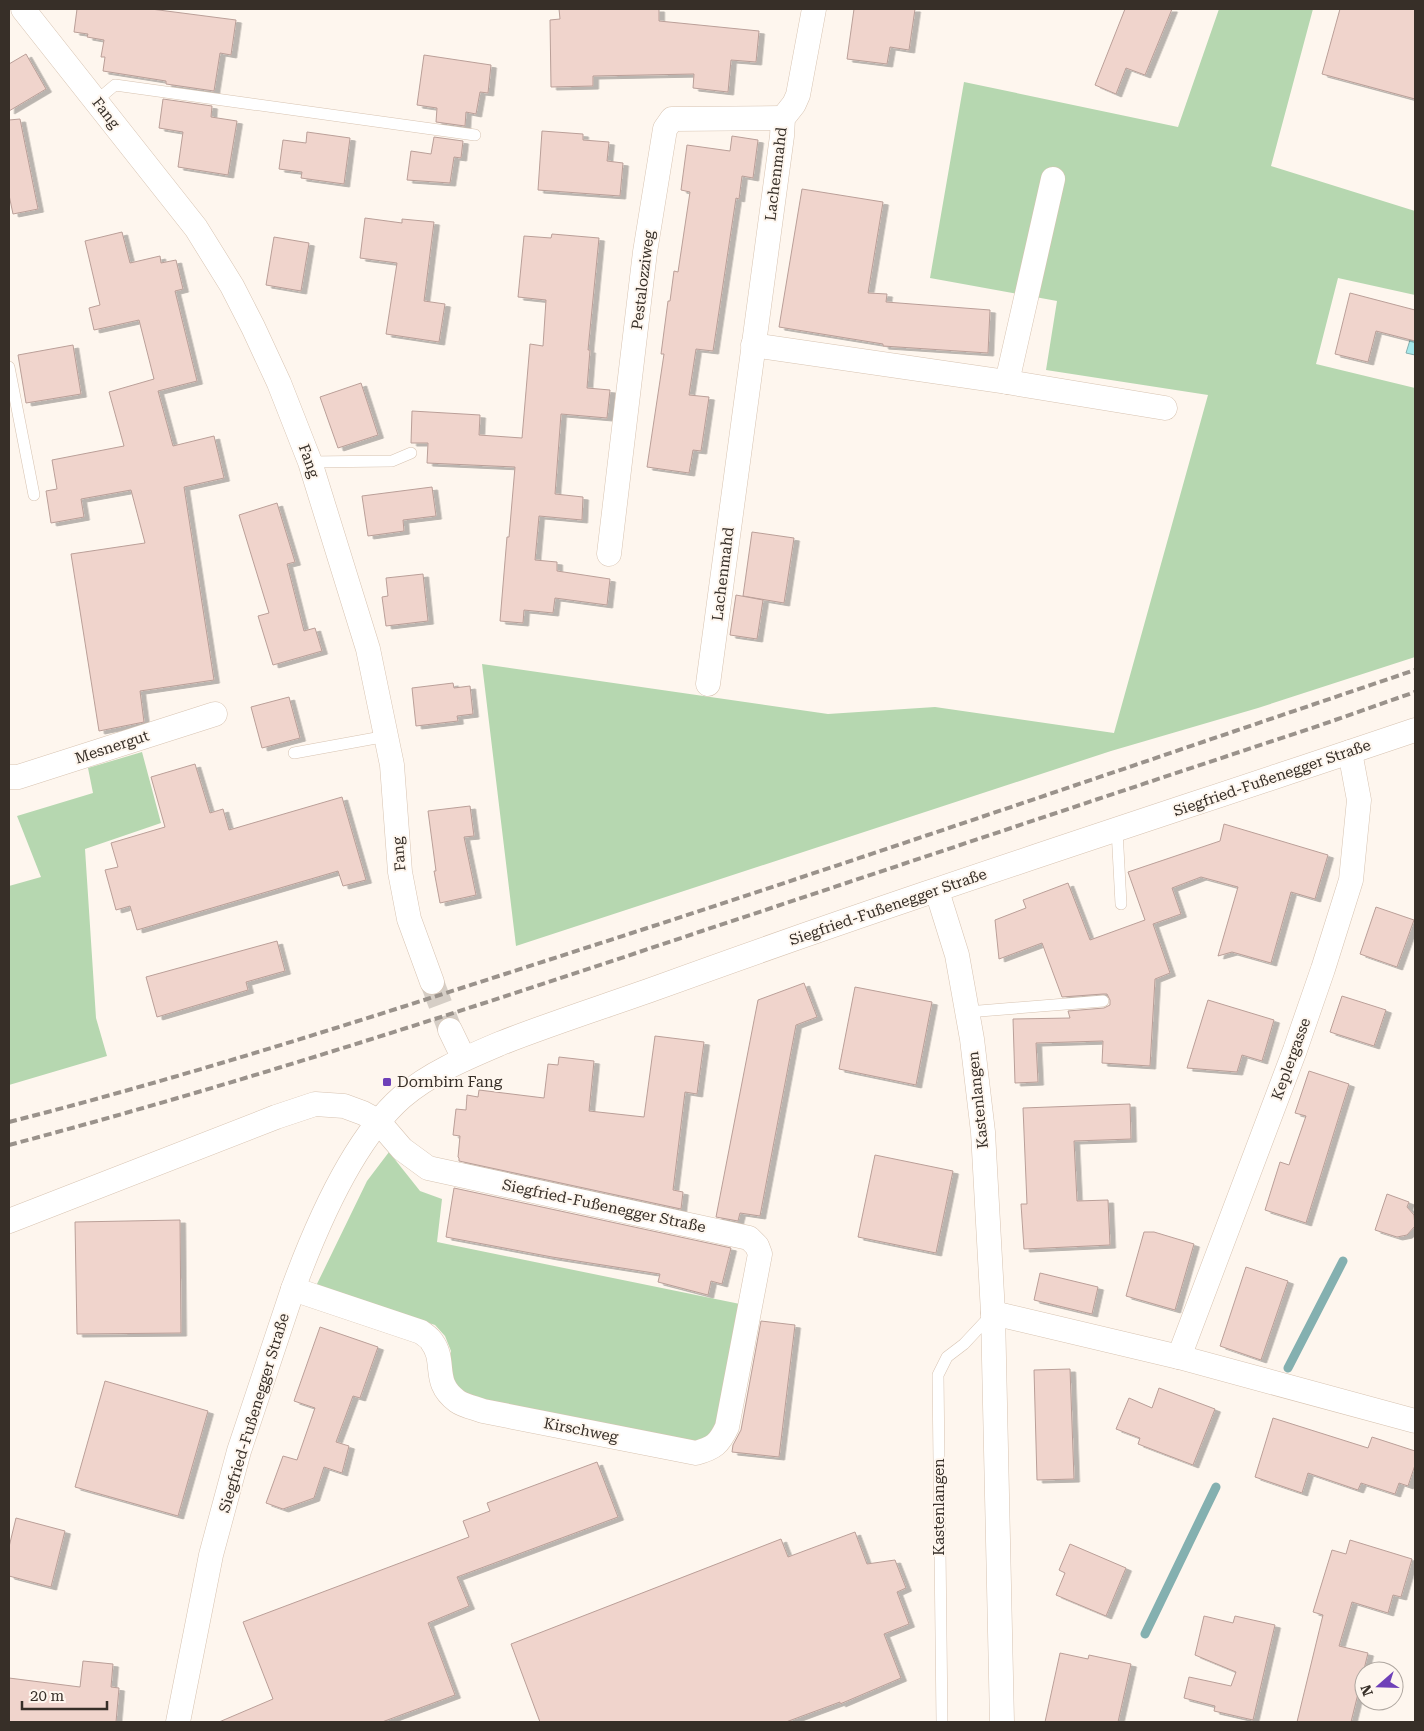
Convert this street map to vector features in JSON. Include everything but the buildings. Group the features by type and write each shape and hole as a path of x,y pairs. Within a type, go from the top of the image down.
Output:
{"street":[{"name":"Fang","path":"23,9 196,228 232,286 269,360 310,462 368,649 392,766 400,872 409,919 432,982"},
{"name":"Lachenmahd","path":"708,684 783,118 794,104 798,95 814,9"},
{"name":"Pestalozziweg","path":"609,554 645,252 665,129 672,119 783,118"},
{"path":"1007,382 1053,179"},
{"path":"753,345 1007,382 1165,408"},
{"name":"Mesnergut","path":"9,777 18,777 215,714"},
{"name":"Siegfried-Fußenegger Straße","path":"178,1722 211,1555 240,1451 301,1266 333,1196 352,1162 378,1121 403,1096 432,1076 464,1059 550,1024 773,946 1415,730"},
{"name":"Keplergasse","path":"1179,1357 1291,1059 1352,880 1359,800 1350,752"},
{"name":"Kastenlangen","path":"937,891 957,955 967,1012 983,1132 993,1313 1002,1722"},
{"path":"450,1030 464,1059"},
{"name":"Siegfried-Fußenegger Straße","path":"9,1221 276,1117 315,1104 344,1106 363,1112 378,1121 402,1149 428,1168 749,1238 757,1246"},
{"name":"Kirschweg","path":"293,1289 421,1332 432,1342 438,1354 440,1379 448,1392 459,1402 483,1411 696,1453 711,1449 722,1439 727,1428 760,1254 757,1246"},
{"path":"993,1313 1179,1357 1415,1421"}],"lane":[{"path":"96,101 115,85 475,135"},
{"path":"9,367 34,495"},
{"path":"310,462 392,461 411,453"},
{"path":"294,753 387,736"},
{"path":"1117,830 1121,904"},
{"path":"967,1012 1103,1001"},
{"name":"Kastenlangen","path":"942,1722 938,1375 947,1357 964,1344 993,1313"}],"green space":[{"path":"1219,9 1313,9 1271,166 1415,211 1415,295 1338,278 1316,364 1415,388 1415,657 1258,708 1111,751 516,946 482,664 828,714 935,707 1114,733 1208,395 1046,370 1057,301 930,278 964,82 1178,127"},
{"path":"142,752 161,823 85,849 96,1018 107,1056 9,1085 9,886 41,877 17,816 93,793 88,768"},
{"path":"389,1152 420,1191 442,1199 437,1242 740,1304 717,1430 707,1440 690,1443 483,1401 461,1394 448,1366 451,1351 445,1336 435,1325 316,1286 367,1181"}],"water":[{"path":"1410,340 1415,341 1415,355 1406,353"}],"waterway":[{"path":"1288,1368 1343,1261"},
{"path":"1145,1634 1216,1487"}],"tunnel":[{"path":"432,982 450,1030"}],"railway":[{"path":"9,1122 150,1084 291,1042 676,919 1415,670"},
{"path":"9,1145 184,1096 443,1016 616,960 1415,692"}],"place":[{"name":"Dornbirn Fang","path":"387,1082"}]}
